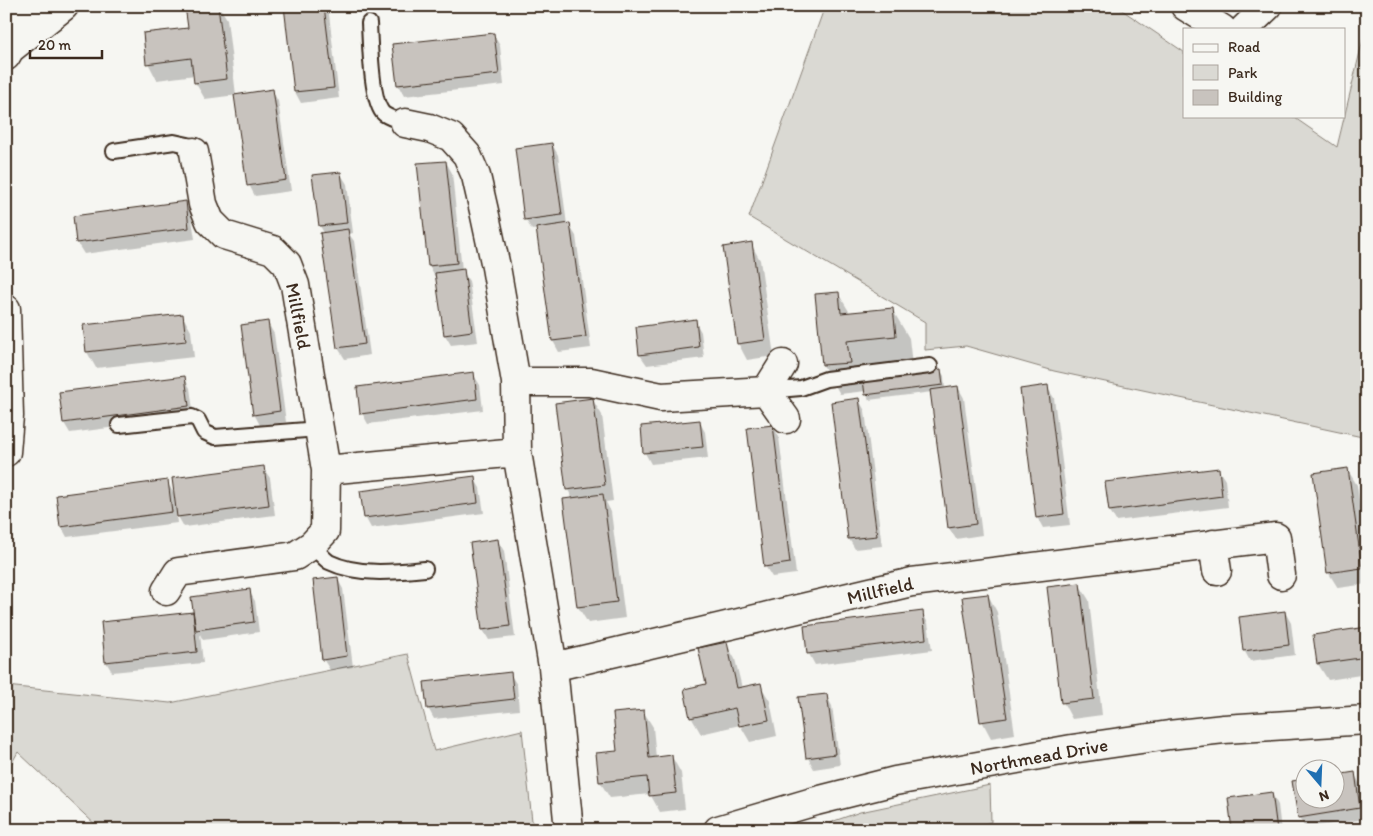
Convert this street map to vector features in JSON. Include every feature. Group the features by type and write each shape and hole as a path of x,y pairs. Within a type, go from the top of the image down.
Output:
{"main road":[{"path":"6,20 34,6"},
{"path":"6,56 10,49 64,6"},
{"path":"1185,6 1220,28"},
{"path":"1245,28 1268,6"},
{"path":"406,124 429,128 452,137 467,155 476,176 496,267 516,382 516,452 553,667 568,830"},
{"name":"Millfield","path":"194,152 203,204 210,221 224,235 274,250 287,264 295,285 326,470 324,531 312,546"},
{"path":"6,309 9,416 6,452"},
{"path":"766,391 783,364"},
{"path":"516,382 591,382 660,397 766,391"},
{"path":"766,391 786,419"},
{"path":"326,470 516,452"},
{"name":"Millfield","path":"553,667 912,582 1215,558 1276,537 1281,575"},
{"path":"171,572 296,556 312,546"},
{"name":"Northmead Drive","path":"718,830 782,821 816,801 896,781 1072,750 1169,735 1224,729 1367,720"}],"lane":[{"path":"369,23 374,90 378,104 383,113 406,124"},
{"path":"114,151 174,142 188,145 194,152"},
{"path":"766,391 801,388 826,379 930,366"},
{"path":"119,425 192,417 198,420 204,432 215,436 319,429"},
{"path":"312,546 328,561 356,570 382,573 425,569"}],"green space":[{"path":"825,6 1116,6 1183,51 1183,118 1295,118 1337,147 1344,118 1346,118 1346,110 1367,23 1367,438 1054,371 966,346 925,350 925,322 749,217"},
{"path":"408,654 434,751 522,730 533,830 101,830 18,752 6,773 6,686 170,703"},
{"path":"990,785 991,822 963,830 823,830 834,821 860,812"}],"building":[{"path":"185,6 218,6 227,79 194,83 191,58 146,64 143,33 188,28"},
{"path":"284,6 324,6 334,88 294,92"},
{"path":"494,33 499,74 397,85 392,44"},
{"path":"273,89 286,180 247,186 234,95"},
{"path":"552,143 562,215 524,220 515,148"},
{"path":"446,161 457,263 428,266 417,163"},
{"path":"341,172 347,223 319,226 312,175"},
{"path":"186,201 189,228 76,243 73,216"},
{"path":"570,223 586,337 552,341 536,228"},
{"path":"348,229 365,344 337,348 320,233"},
{"path":"752,242 765,340 737,344 723,247"},
{"path":"464,269 472,331 444,335 435,273"},
{"path":"839,292 841,313 893,308 896,336 847,341 850,363 822,365 815,294"},
{"path":"183,314 186,341 86,352 83,325"},
{"path":"696,319 699,347 639,355 636,327"},
{"path":"268,321 280,411 253,415 241,325"},
{"path":"941,369 943,385 865,395 863,380"},
{"path":"474,372 477,399 360,414 357,387"},
{"path":"185,376 189,406 63,423 59,392"},
{"path":"1048,385 1064,514 1036,518 1020,389"},
{"path":"958,386 976,524 948,528 930,390"},
{"path":"593,398 605,485 566,490 555,403"},
{"path":"859,398 877,536 848,539 831,402"},
{"path":"700,420 703,447 643,453 641,426"},
{"path":"773,425 790,563 764,567 747,428"},
{"path":"264,466 269,505 177,517 172,478"},
{"path":"1219,468 1222,496 1109,511 1105,482"},
{"path":"1348,468 1362,568 1327,573 1313,473"},
{"path":"475,476 478,503 364,518 360,491"},
{"path":"168,480 172,512 60,527 56,495"},
{"path":"603,494 617,602 577,607 563,499"},
{"path":"498,539 510,626 482,630 470,543"},
{"path":"338,577 347,656 322,660 313,580"},
{"path":"1080,583 1094,699 1061,703 1047,587"},
{"path":"250,589 254,622 196,630 191,597"},
{"path":"988,594 1007,718 980,722 962,597"},
{"path":"923,611 926,639 807,654 804,626"},
{"path":"1285,611 1289,645 1243,651 1239,617"},
{"path":"193,612 197,652 105,662 101,622"},
{"path":"1367,627 1367,657 1317,664 1313,635"},
{"path":"727,642 737,688 761,683 769,720 739,726 735,708 690,718 684,689 706,684 698,648"},
{"path":"511,672 514,699 427,709 424,682"},
{"path":"827,694 835,754 806,758 798,697"},
{"path":"644,710 649,758 672,755 676,793 649,796 647,777 599,782 596,753 617,751 613,713"},
{"path":"1355,772 1360,808 1298,818 1296,808 1346,808 1346,773"},
{"path":"1296,780 1296,806 1292,781"},
{"path":"1272,792 1277,830 1232,830 1228,798"}]}
